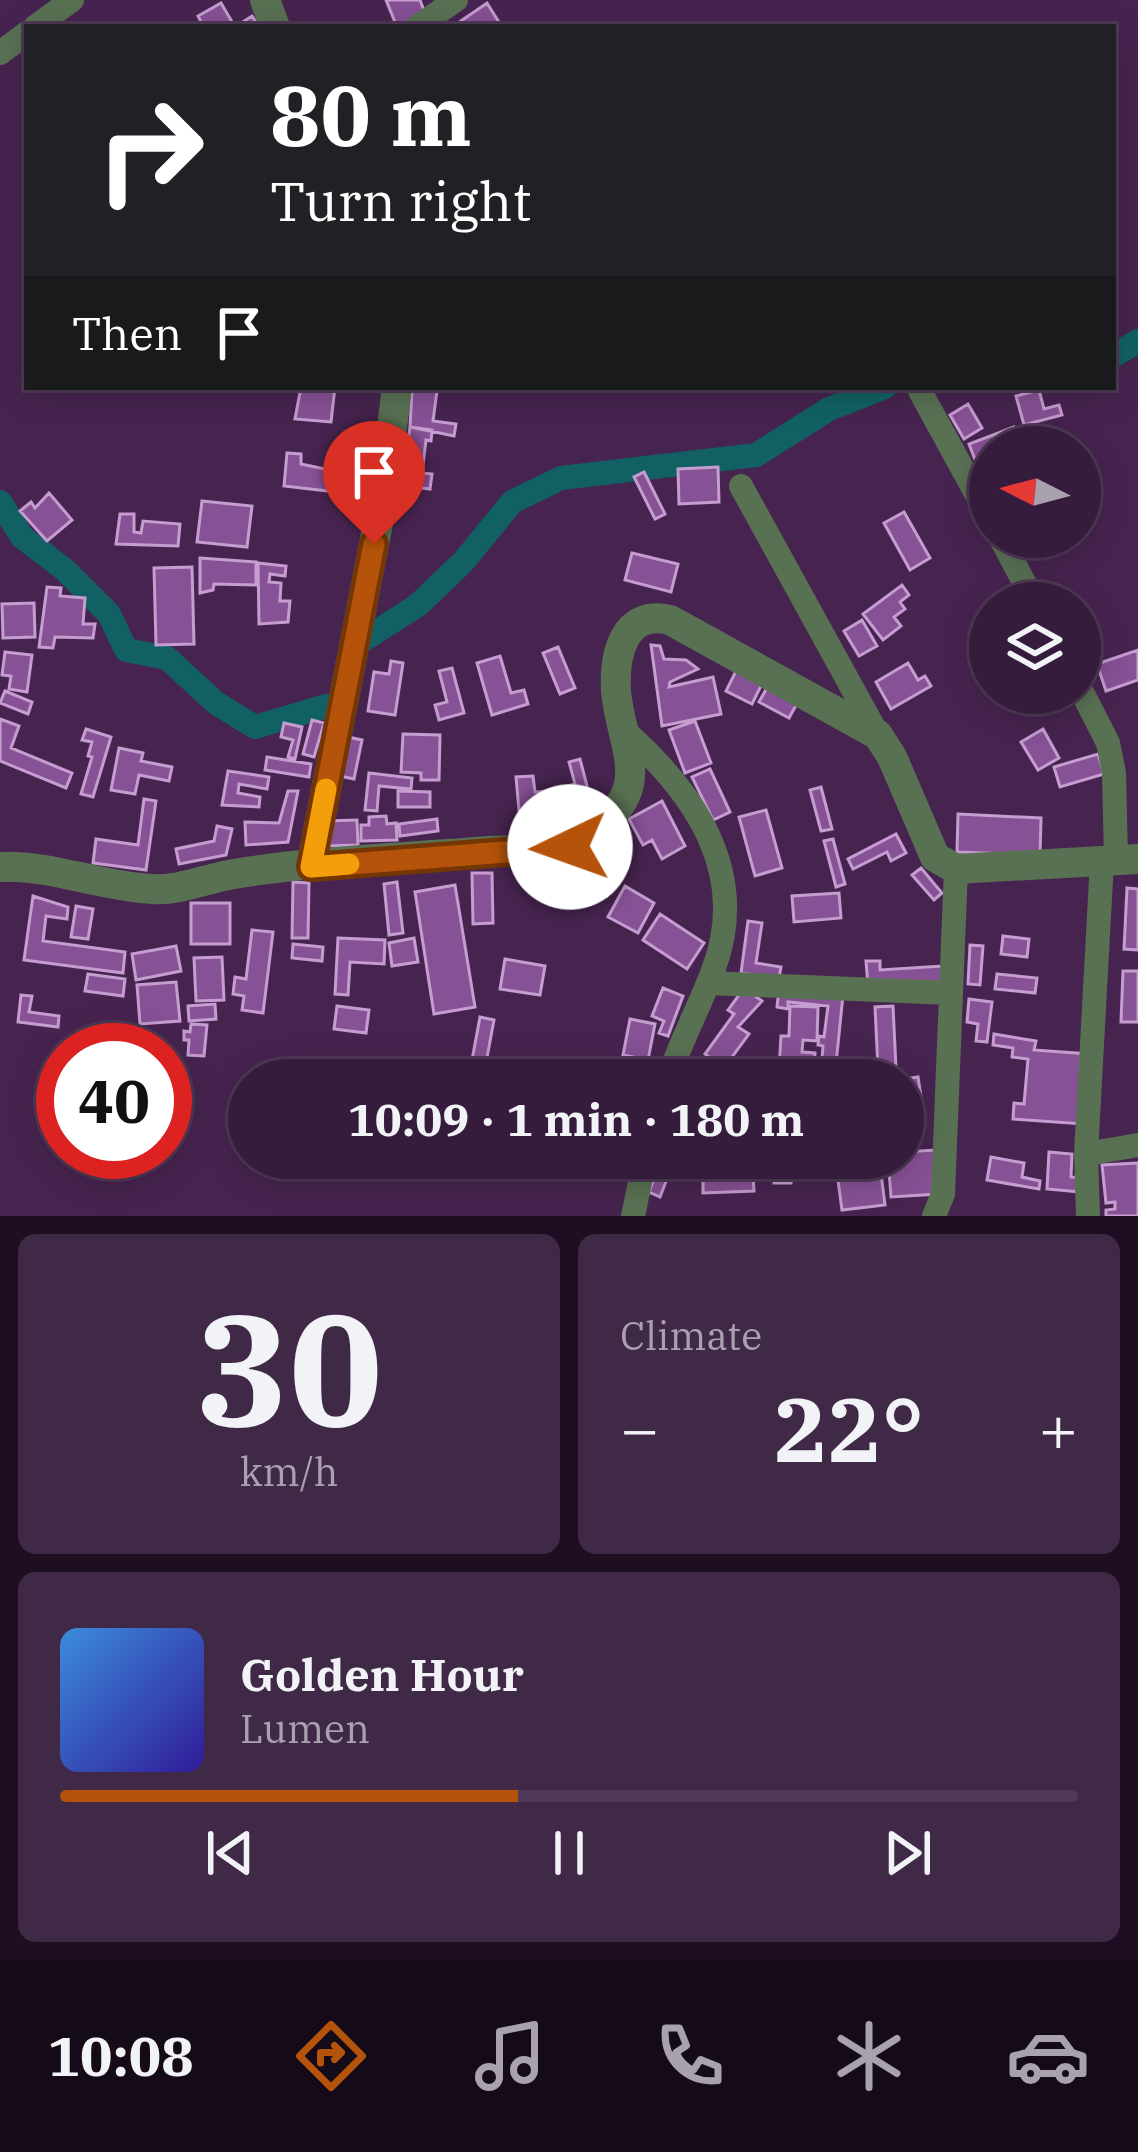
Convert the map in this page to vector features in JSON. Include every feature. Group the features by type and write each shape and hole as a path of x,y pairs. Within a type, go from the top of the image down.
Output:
{"street":[{"path":"39,24 72,0"},
{"path":"421,24 456,0"},
{"path":"311,867 383,498 397,390"},
{"path":"920,391 969,481"},
{"path":"741,486 892,757 935,857 956,869 1119,860"},
{"path":"0,867 158,890 236,873 570,847 616,815 628,785 631,762 616,695 616,662 637,620 652,616 670,620 878,735"},
{"path":"1088,1216 1086,1154 1119,860 1114,773 1108,743 1093,714"},
{"path":"626,733 668,770 720,860 726,888 721,943 677,1059"},
{"path":"934,1216 943,1194 956,869"},
{"path":"708,983 951,994"},
{"path":"1086,1154 1138,1145"},
{"path":"633,1216 641,1179"}],"building":[{"path":"386,0 420,0 425,13 412,24 396,24"},
{"path":"221,3 233,24 202,24 198,16"},
{"path":"487,3 500,24 456,24"},
{"path":"300,390 335,390 331,422 295,419"},
{"path":"412,390 437,391 433,421 456,424 454,436 410,427"},
{"path":"1039,390 1044,409 1059,405 1062,415 1024,425 1016,396"},
{"path":"968,404 981,426 969,426 964,439 950,415"},
{"path":"410,427 432,430 422,473 432,474 430,489 396,485 398,471 404,471"},
{"path":"287,453 301,454 301,464 334,471 328,491 284,486"},
{"path":"718,467 719,502 679,504 678,469"},
{"path":"644,472 665,514 655,519 634,477"},
{"path":"49,493 72,520 47,541 20,511 31,502 35,508"},
{"path":"202,501 252,506 247,547 197,542"},
{"path":"904,512 930,558 910,570 884,523"},
{"path":"120,514 134,514 134,532 141,533 143,521 180,524 178,546 116,544"},
{"path":"632,553 678,564 671,592 625,580"},
{"path":"200,558 256,562 256,585 214,584 213,590 200,593"},
{"path":"258,563 286,566 285,576 270,574 269,582 281,583 280,601 290,601 288,622 259,624"},
{"path":"192,567 194,644 156,645 154,568"},
{"path":"902,585 909,595 900,602 905,609 894,617 901,626 883,640 863,614"},
{"path":"47,587 61,588 60,596 85,598 83,624 95,624 93,638 55,637 53,648 39,647"},
{"path":"34,603 35,637 3,638 2,604"},
{"path":"862,620 877,646 859,656 844,631"},
{"path":"651,645 660,646 664,659 686,660 698,669 670,682 669,687 713,677 721,714 662,726"},
{"path":"558,647 575,688 560,694 543,653"},
{"path":"1138,650 1138,680 1106,691 1101,663"},
{"path":"5,652 32,655 27,692 9,689 11,676 2,675"},
{"path":"500,656 511,693 524,690 528,704 492,715 477,663"},
{"path":"391,661 403,663 395,715 368,711 374,672 389,674"},
{"path":"908,663 918,680 925,676 931,686 891,709 876,682"},
{"path":"452,668 464,713 439,720 435,705 447,702 439,671"},
{"path":"737,669 763,682 752,704 726,691"},
{"path":"769,684 799,700 789,718 759,702"},
{"path":"5,691 32,702 28,714 0,703"},
{"path":"0,719 19,726 11,748 72,773 66,788 0,761"},
{"path":"312,720 324,723 314,757 303,754"},
{"path":"695,721 711,763 685,773 669,730"},
{"path":"284,723 302,727 295,759 288,757 293,740 281,737"},
{"path":"86,729 111,737 93,797 81,794 92,757 88,756 92,742 82,740"},
{"path":"1043,729 1059,758 1038,770 1021,742"},
{"path":"403,734 440,735 439,780 421,780 421,773 401,772"},
{"path":"343,736 362,740 354,779 335,775"},
{"path":"119,748 143,753 141,761 172,767 169,781 139,775 135,794 111,790"},
{"path":"1098,754 1104,774 1060,787 1054,767"},
{"path":"267,757 311,764 309,777 265,770"},
{"path":"580,759 592,805 571,811 564,787 575,784 569,762"},
{"path":"710,769 730,812 713,820 692,777"},
{"path":"228,771 269,777 267,789 239,784 238,793 260,797 259,807 222,805"},
{"path":"369,773 412,778 411,789 379,786 377,811 365,810"},
{"path":"533,776 535,792 555,791 557,808 519,811 516,777"},
{"path":"821,787 832,829 821,831 810,790"},
{"path":"288,791 298,791 288,842 246,845 245,822 279,823"},
{"path":"398,791 430,792 430,807 398,807"},
{"path":"144,799 156,801 146,870 93,863 96,839 138,845"},
{"path":"662,801 685,846 662,859 652,840 643,845 629,819"},
{"path":"766,810 782,868 755,876 739,817"},
{"path":"958,814 1041,818 1040,855 957,852"},
{"path":"386,816 387,824 396,823 397,840 361,841 361,825 369,825 369,817"},
{"path":"437,819 438,831 400,836 399,824"},
{"path":"357,820 358,845 325,846 324,821"},
{"path":"217,826 232,829 226,855 179,864 176,849 214,841"},
{"path":"896,834 906,853 891,861 887,852 853,869 848,859"},
{"path":"833,839 845,884 836,887 824,841"},
{"path":"598,851 622,862 607,896 582,885"},
{"path":"921,868 942,893 934,900 912,875"},
{"path":"472,873 492,873 493,923 473,924"},
{"path":"293,882 309,883 308,938 292,938"},
{"path":"397,882 403,933 389,935 384,884"},
{"path":"455,885 475,1007 434,1014 415,892"},
{"path":"625,886 654,903 638,933 608,917"},
{"path":"1127,888 1138,889 1138,950 1124,949"},
{"path":"839,893 841,918 794,922 792,896"},
{"path":"33,896 68,907 67,919 46,916 43,941 125,952 123,973 24,960"},
{"path":"191,903 230,903 230,944 191,944"},
{"path":"76,906 93,909 88,939 71,937"},
{"path":"660,914 704,943 687,969 643,940"},
{"path":"748,921 762,923 756,963 781,967 779,978 741,973"},
{"path":"252,930 273,932 263,1013 242,1010 244,996 233,994 235,977 246,979"},
{"path":"1003,936 1029,939 1027,957 1001,954"},
{"path":"338,938 385,940 384,964 350,962 348,995 335,994"},
{"path":"414,938 418,962 392,966 389,943"},
{"path":"293,944 323,947 322,961 292,958"},
{"path":"970,945 983,946 980,985 968,984"},
{"path":"176,946 181,971 136,980 132,954"},
{"path":"222,957 224,1000 196,1001 194,958"},
{"path":"505,959 545,966 540,995 500,989"},
{"path":"866,961 880,961 880,970 942,966 943,982 868,987"},
{"path":"1123,971 1138,971 1138,1022 1121,1022"},
{"path":"88,974 125,979 123,996 85,991"},
{"path":"997,974 1037,978 1035,993 995,989"},
{"path":"176,982 180,1021 140,1023 137,985"},
{"path":"663,988 683,996 668,1036 659,1033 664,1021 652,1016"},
{"path":"744,988 762,1001 738,1027 749,1034 731,1059 712,1059 705,1054 734,1014 728,1010"},
{"path":"779,989 843,995 837,1059 822,1059 823,1046 818,1045 819,1036 824,1037 828,1006 788,1002 788,1009 777,1007"},
{"path":"21,995 32,996 29,1012 59,1016 58,1023 18,1022"},
{"path":"969,999 992,1002 987,1042 976,1041 978,1024 967,1022"},
{"path":"215,1004 216,1019 189,1021 188,1006"},
{"path":"337,1006 369,1010 366,1033 334,1029"},
{"path":"790,1006 818,1007 817,1041 803,1040 802,1052 815,1053 815,1059 780,1059 781,1036 789,1036"},
{"path":"893,1006 896,1059 878,1059 875,1007"},
{"path":"480,1017 494,1020 487,1059 472,1059"},
{"path":"630,1019 655,1024 648,1059 623,1055"},
{"path":"192,1024 207,1025 204,1056 192,1055"},
{"path":"994,1034 1036,1041 1034,1050 1089,1054 1083,1124 1013,1119 1014,1103 1024,1104 1028,1059 1012,1057 1013,1048 993,1045"},
{"path":"936,1150 939,1194 891,1197 890,1179 924,1179 924,1151"},
{"path":"1049,1152 1072,1154 1071,1177 1082,1178 1081,1192 1047,1189"},
{"path":"991,1157 1024,1163 1022,1177 1040,1181 1039,1189 987,1180"},
{"path":"1138,1163 1138,1216 1106,1216 1106,1210 1115,1209 1115,1202 1106,1203 1102,1165"},
{"path":"654,1179 667,1179 660,1197 649,1192"},
{"path":"703,1179 753,1179 754,1191 703,1193"},
{"path":"838,1179 882,1179 885,1205 842,1210"}],"waterway":[{"path":"1116,354 1138,341"},
{"path":"365,639 418,605 463,562 512,502 561,478 756,455 829,409 877,390"},
{"path":"0,502 22,537 64,569 109,614 126,650 167,658 216,703 255,727 326,706"}],"slow traffic":[{"path":"326,789 311,867 349,864"}],"route":[{"path":"374,544 311,867 570,847"}]}
